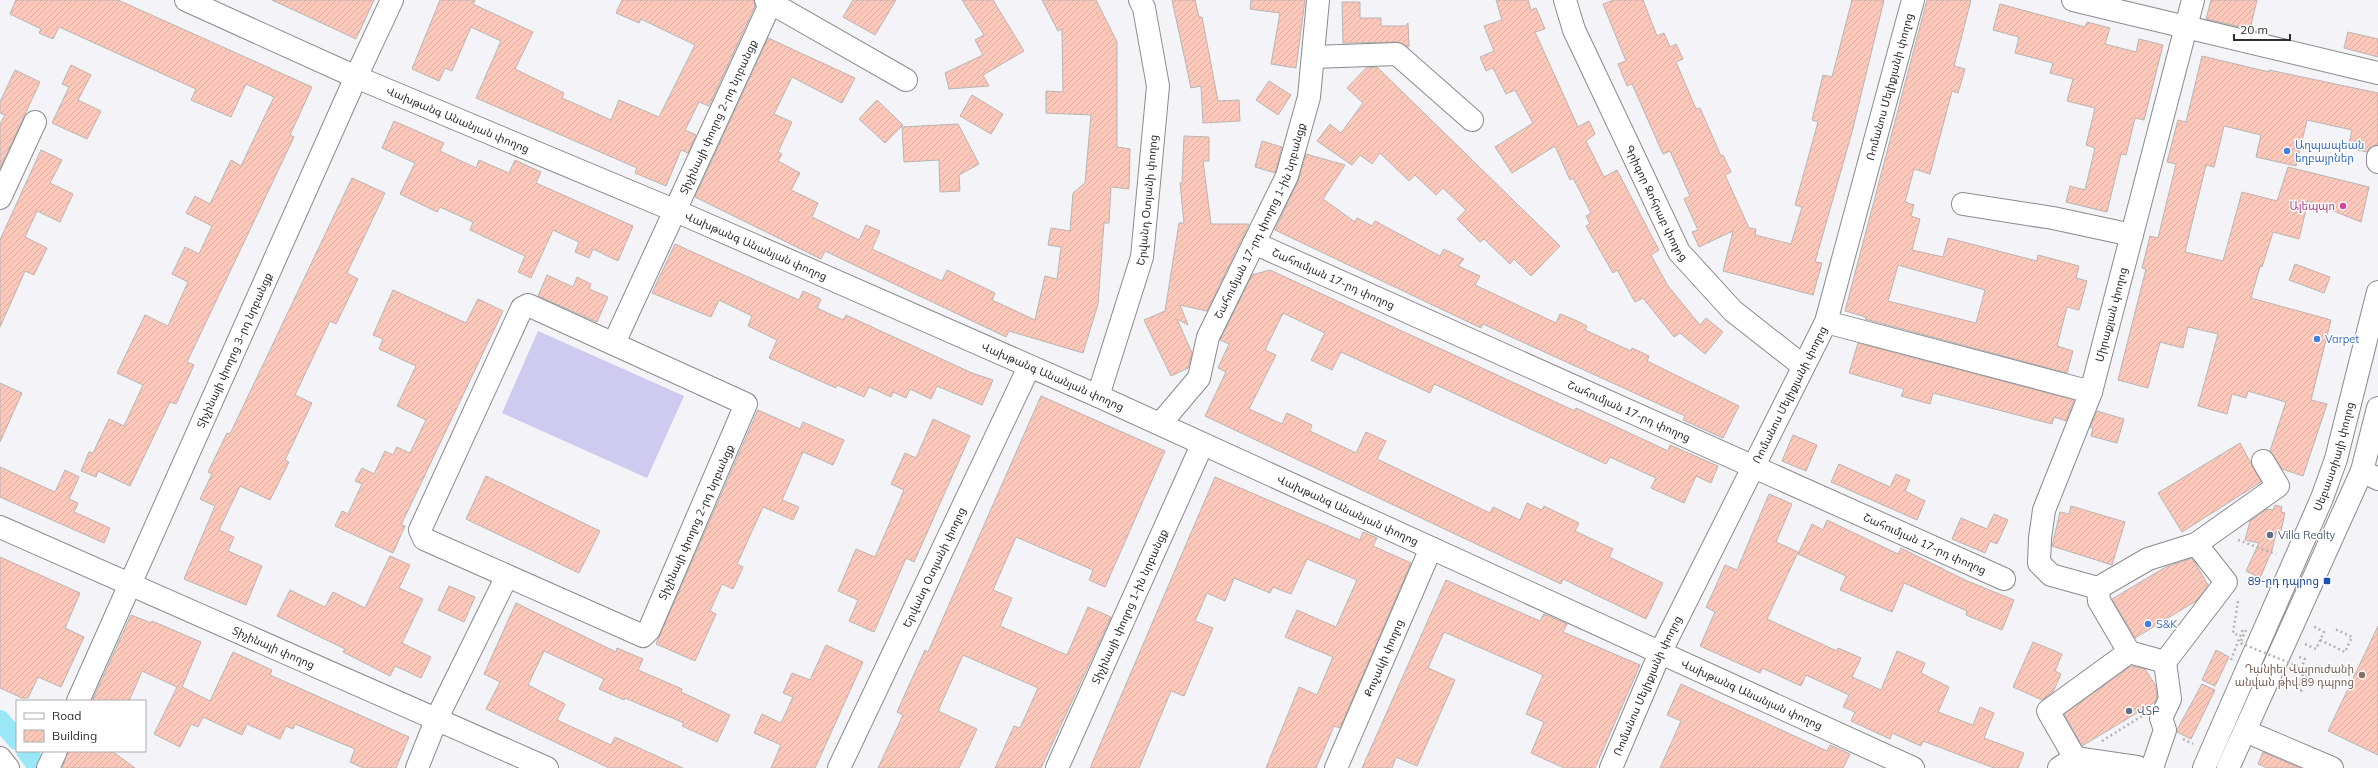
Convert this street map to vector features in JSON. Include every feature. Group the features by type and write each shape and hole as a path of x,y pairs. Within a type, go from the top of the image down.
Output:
{"street":[{"name":"Վախթանգ Անանյան փողոց","path":"186,0 356,78 676,211 1098,396 1903,766"},
{"name":"Տիչինայի փողոց 3-րդ նրբանցք","path":"78,700 129,583 392,0"},
{"name":"Երվանդ Օտյանի փողոց","path":"1098,396 1142,257 1158,86 1144,8 1140,0"},
{"name":"Շահումյան 17-րդ փողոց 1-ին նրբանցք","path":"1160,424 1199,378 1208,337 1287,176 1309,97 1318,0"},
{"name":"Գրիգոր Զոհրաբ փողոց","path":"1565,0 1574,30 1679,252 1733,311 1803,366"},
{"name":"Ռոմանոս Մելիքյանի փողոց","path":"1611,768 1660,654 1752,467 1826,322 1913,0"},
{"path":"2073,0 2378,73"},
{"name":"Միրաքյան փողոց","path":"2098,588 2051,574 2040,563 2040,538 2044,510 2091,392 2193,0"},
{"path":"769,1 906,80"},
{"name":"Տիչինայի փողոց 2-րդ նրբանցք","path":"614,343 676,211 769,1"},
{"path":"1313,57 1396,54 1472,120"},
{"path":"0,198 35,122"},
{"path":"2378,157 2378,162"},
{"path":"1963,204 2053,218 2132,235"},
{"name":"Շահումյան 17-րդ փողոց","path":"1254,243 2004,579"},
{"name":"Սեբաստիայի փողոց","path":"2204,768 2322,498 2336,459 2378,292"},
{"name":"Տիչինայի փողոց 2-րդ նրբանցք","path":"528,304 534,306 614,343 746,404 649,630 643,636 637,635 424,539 421,536 420,530 522,308 528,304"},
{"path":"1826,322 2091,392"},
{"name":"Երվանդ Օտյանի փողոց","path":"839,768 1029,367"},
{"path":"2228,768 2346,506 2370,475 2378,408"},
{"name":"Տիչինայի փողոց 1-ին նրբանցք","path":"1057,768 1202,445"},
{"path":"2165,662 2129,652 2099,601 2098,588 2148,559 2196,544 2278,486 2263,461"},
{"path":"2322,498 2333,507 2346,506"},
{"name":"Տիչինայի փողոց","path":"0,526 437,718 547,768"},
{"path":"2129,652 2048,711 2067,763 2142,768 2165,730 2165,662 2226,582 2196,544"},
{"name":"Քուչակի փողոց","path":"1336,768 1431,548"},
{"path":"417,768 437,718 507,576"},
{"path":"2245,730 2332,768"},
{"path":"0,758 8,768"}],"path":[{"path":"2214,531 2277,555"},
{"path":"2226,582 2238,599 2233,633 2248,640"},
{"path":"2305,644 2316,649 2324,632 2312,626"},
{"path":"2320,640 2345,652 2352,637 2335,629"},
{"path":"2231,660 2245,630 2240,643 2283,661 2298,666 2305,669 2302,676 2297,689 2301,691 2307,676 2299,673 2302,666 2305,659"},
{"path":"2067,763 2165,708"}],"shaded area":[{"path":"538,331 684,396 647,478 502,413"}],"building":[{"path":"16,0 118,0 312,87 290,135 294,137 187,362 194,365 176,404 170,402 130,486 98,471 96,477 81,471 89,452 93,453 109,419 124,426 143,385 117,373 145,315 168,326 188,282 172,274 185,247 199,254 212,226 186,213 195,196 210,204 231,160 241,166 274,97 246,84 231,117 191,100 196,89 59,27 53,39 39,33 41,29 10,14"},
{"path":"272,0 374,0 356,39"},
{"path":"440,0 475,0 473,4 533,32 515,69 564,93 562,98 611,120 619,100 659,117 695,45 641,19 639,23 616,13 622,0 754,0 755,6 709,106 699,102 685,130 696,135 688,153 681,150 666,186 635,173 637,168 476,98 501,41 471,27 452,71 445,68 439,81 412,69"},
{"path":"853,0 896,0 875,35 843,17"},
{"path":"962,0 993,0 1024,51 983,75 989,86 949,89 945,73 983,55 975,40 984,35"},
{"path":"1042,0 1096,0 1117,42 1117,147 1130,149 1129,189 1111,187 1109,223 1104,223 1098,304 1083,353 1009,331 1006,337 825,251 821,259 695,197 768,38 855,78 842,103 792,77 774,114 792,122 778,152 782,154 778,161 800,173 791,190 818,203 812,217 859,240 866,225 880,231 872,249 942,281 947,270 995,293 992,300 1035,320 1045,276 1057,279 1061,247 1048,245 1051,228 1070,231 1073,193 1085,183 1091,115 1046,113 1046,91 1063,92 1062,29 1058,31"},
{"path":"1172,0 1195,0 1199,17 1202,17 1218,101 1239,100 1240,121 1203,123 1201,86 1191,88"},
{"path":"1251,0 1305,0 1296,68 1271,64 1280,13 1250,9"},
{"path":"1496,0 1528,0 1531,10 1536,8 1545,29 1535,32 1578,127 1589,121 1595,134 1586,141 1604,177 1617,170 1659,250 1651,255 1668,286 1700,325 1706,318 1723,332 1705,354 1680,333 1674,337 1643,298 1635,302 1617,270 1613,273 1586,226 1590,224 1586,216 1591,213 1573,178 1570,180 1555,146 1512,173 1495,147 1533,123 1515,90 1506,94 1493,68 1486,71 1480,57 1494,51 1484,26 1502,20"},
{"path":"1614,0 1643,0 1657,36 1664,33 1670,47 1676,44 1683,59 1676,62 1696,109 1700,108 1721,156 1723,155 1731,172 1725,175 1749,228 1756,229 1755,235 1791,244 1802,207 1795,205 1818,122 1812,120 1823,75 1832,77 1852,0 1884,0 1852,132 1815,262 1822,263 1813,295 1723,271 1733,231 1699,247 1692,232 1698,230 1684,199 1690,196 1670,151 1663,154 1632,84 1627,86 1618,64 1626,61 1603,4"},
{"path":"1927,0 1971,0 1954,66 1965,69 1958,93 1952,91 1930,174 1914,169 1905,202 1914,205 1911,216 1920,219 1912,250 1943,257 1948,238 2037,261 2038,255 2079,266 2076,278 2087,281 2079,310 2067,307 2057,346 2073,351 2067,373 1865,319 1866,317 1845,311","holes":["1898,265 1985,290 1976,323 1888,301"]},
{"path":"2211,0 2257,0 2250,29 2206,19"},
{"path":"1342,2 1360,2 1360,18 1381,18 1381,26 1405,26 1408,23 1409,47 1397,42 1343,43"},
{"path":"2000,4 2085,27 2087,22 2110,28 2105,44 2136,52 2139,39 2163,45 2144,120 2135,118 2126,155 2121,154 2107,212 2066,202 2070,186 2085,190 2095,148 2086,145 2095,108 2067,101 2073,79 2050,73 2053,63 2015,53 2019,37 1993,30"},
{"path":"2348,32 2378,39 2378,57 2344,48"},
{"path":"2202,56 2269,72 2269,70 2378,93 2378,145 2371,146 2367,152 2348,148 2352,130 2307,120 2296,166 2256,157 2261,135 2224,126 2214,167 2206,165 2185,252 2223,261 2242,192 2277,201 2288,167 2369,187 2361,222 2308,201 2299,239 2273,232 2262,267 2260,266 2251,298 2331,320 2311,400 2327,404 2303,476 2282,469 2270,451 2286,402 2248,391 2246,398 2232,394 2227,414 2198,406 2218,334 2188,327 2183,348 2160,342 2148,388 2118,380 2146,269 2142,268 2150,236 2158,238 2176,164 2167,162 2178,120 2186,122"},
{"path":"71,65 91,75 78,100 101,111 87,139 52,123 69,87 62,84"},
{"path":"1377,67 1560,246 1531,276 1514,259 1510,264 1484,239 1480,242 1457,219 1466,210 1443,188 1436,195 1415,175 1409,181 1380,153 1372,164 1360,155 1352,165 1317,141 1330,124 1341,133 1363,103 1347,88 1366,68"},
{"path":"15,70 40,82 0,168 0,124 5,115 0,113 0,102"},
{"path":"1269,81 1291,95 1278,115 1256,100"},
{"path":"972,95 1003,114 991,134 960,116"},
{"path":"877,100 903,125 885,143 859,119"},
{"path":"394,121 444,143 440,151 476,168 479,160 509,173 515,160 541,172 536,183 633,226 618,261 593,249 589,258 575,252 579,242 553,230 531,278 518,272 525,256 470,230 473,222 440,207 437,212 400,194 415,163 382,148"},
{"path":"958,124 979,164 959,175 960,191 940,192 939,160 904,162 902,127"},
{"path":"1184,136 1209,137 1209,161 1203,161 1211,224 1249,224 1207,311 1180,305 1188,325 1177,319 1192,353 1188,368 1171,376 1144,320 1165,311 1179,223 1184,223 1180,183 1182,183"},
{"path":"1262,141 1282,147 1275,173 1255,167"},
{"path":"41,150 62,160 50,183 73,194 60,222 37,211 25,237 47,248 34,275 25,271 0,327 0,240"},
{"path":"1306,154 1345,165 1323,199 1355,222 1357,218 1372,226 1375,221 1440,256 1444,249 1464,259 1458,266 1480,276 1475,285 1556,323 1560,314 1575,320 1587,326 1585,330 1631,351 1632,348 1649,356 1647,361 1739,406 1723,438 1683,420 1685,416 1483,324 1481,328 1275,230 1298,181"},
{"path":"352,178 385,193 347,273 358,279 336,324 330,321 295,395 312,403 285,460 289,462 270,500 240,486 219,530 234,537 228,551 262,566 246,605 184,579 215,506 200,499 212,474 208,472 227,433 230,434"},
{"path":"675,244 799,300 803,291 821,299 817,308 843,320 846,315 972,373 993,380 982,405 937,386 931,399 910,389 906,398 893,392 891,397 869,387 864,397 837,385 836,388 769,358 777,340 748,326 752,316 719,300 711,317 652,293"},
{"path":"2295,264 2330,277 2324,293 2289,280"},
{"path":"1270,270 1575,411 1576,408 1668,451 1670,445 1718,466 1711,483 1696,476 1684,503 1651,488 1656,478 1610,457 1606,464 1434,384 1430,393 1341,352 1332,370 1311,360 1325,333 1283,313 1265,350 1276,355 1249,409 1282,424 1287,413 1312,425 1310,431 1356,453 1366,432 1386,441 1377,459 1490,513 1493,507 1520,520 1527,503 1542,510 1544,506 1579,523 1575,531 1613,549 1609,557 1663,583 1646,619 1563,579 1561,584 1205,416 1226,372 1218,368 1229,344 1220,340 1252,275"},
{"path":"547,275 573,287 577,277 591,284 589,289 608,297 597,322 538,296"},
{"path":"393,290 466,323 478,299 503,311 401,525 405,526 393,553 335,526 342,511 348,514 362,484 355,481 362,468 374,474 385,451 393,455 397,447 410,453 426,420 397,406 416,366 379,349 383,339 373,335"},
{"path":"1858,343 2074,400 2066,421 2054,417 2052,424 1933,393 1930,404 1901,396 1904,389 1849,373"},
{"path":"0,383 22,393 0,442"},
{"path":"1041,396 1165,451 1105,587 1089,580 1093,570 1016,537 993,590 1012,598 1000,626 1067,655 1088,607 1111,617 1041,768 995,768 1014,726 1020,728 1038,688 963,655 938,711 977,729 959,768 878,768 903,715 897,712 925,650 928,652"},
{"path":"758,410 800,429 803,422 844,440 833,465 803,452 782,500 799,507 793,520 763,507 737,564 743,567 733,589 722,584 710,611 716,614 695,661 656,644"},
{"path":"2097,411 2124,419 2117,443 2091,436 2093,428 2090,427"},
{"path":"933,419 970,436 914,562 906,558 874,632 849,621 858,600 838,591 856,549 875,557 904,490 891,484 905,453 916,458"},
{"path":"1793,435 1817,445 1806,471 1782,461"},
{"path":"2240,443 2261,482 2182,532 2158,493"},
{"path":"1839,464 1890,487 1896,474 1910,480 1905,491 1925,501 1917,520 1831,482"},
{"path":"0,467 55,492 65,470 79,477 69,499 78,503 74,512 110,528 104,543 0,497"},
{"path":"486,476 600,531 579,573 466,519"},
{"path":"1215,477 1360,540 1363,532 1377,538 1373,546 1411,563 1340,728 1334,726 1316,768 1266,768 1299,687 1317,695 1333,657 1285,637 1297,610 1336,627 1357,580 1307,559 1291,594 1273,587 1270,593 1234,578 1225,601 1207,593 1195,621 1213,628 1184,696 1171,691 1139,768 1090,768"},
{"path":"1769,494 1792,504 1776,542 1798,552 1767,619 1837,651 1838,648 1861,658 1852,677 1881,690 1897,651 1925,663 1921,673 1949,687 1938,712 1973,725 1980,707 1994,713 1984,738 2024,753 2018,768 1994,768 1923,741 1921,746 1892,733 1890,739 1851,721 1855,712 1843,707 1849,695 1806,675 1801,686 1762,668 1760,673 1700,646 1715,612 1706,607 1725,565 1737,570"},
{"path":"2275,505 2282,507 2281,512 2285,513 2281,531 2277,530 2272,550 2260,578 2246,571 2259,543 2245,540 2250,521 2267,509 2273,510"},
{"path":"2071,506 2125,522 2112,565 2052,546 2060,512 2069,514"},
{"path":"1994,514 2008,520 1997,544 1990,541 1985,553 1952,539 1961,518 1987,529"},
{"path":"1827,520 1898,554 1901,548 1965,580 2014,600 2002,630 1966,615 1967,611 1904,583 1892,612 1840,590 1846,576 1798,554 1812,524 1823,530"},
{"path":"390,556 410,565 399,588 423,599 402,643 431,657 421,678 395,666 390,676 343,652 345,649 277,616 290,590 325,607 333,592 365,608"},
{"path":"0,557 80,593 65,628 84,637 61,687 38,677 28,698 22,698 0,688"},
{"path":"2192,558 2208,585 2196,601 2135,638 2112,599 2166,567"},
{"path":"1446,580 1540,621 1544,614 1567,624 1563,632 1640,665 1595,768 1564,768 1531,753 1544,722 1526,714 1543,675 1444,632 1428,668 1455,680 1417,766 1396,757 1392,768 1362,768"},
{"path":"449,586 475,597 464,622 438,610"},
{"path":"516,603 616,652 617,648 643,659 638,670 682,689 681,692 730,715 717,742 682,726 684,723 625,698 624,700 599,689 604,679 544,651 528,685 565,704 557,720 611,745 615,737 683,768 609,768 486,709 500,682 484,674"},
{"path":"131,615 151,623 152,621 201,642 182,687 210,701 233,652 272,670 270,675 409,737 396,768 363,768 350,762 355,749 295,724 293,729 286,726 280,739 247,724 242,735 203,717 198,727 191,724 180,747 154,734 177,687 142,671 129,700 92,700"},
{"path":"2378,626 2378,755 2328,731"},
{"path":"2033,642 2062,654 2055,671 2061,674 2053,692 2042,700 2013,687"},
{"path":"826,645 863,662 815,768 771,768 781,745 754,733 762,714 781,723 793,697 783,693 792,673 810,680"},
{"path":"2216,650 2229,657 2215,686 2202,680"},
{"path":"2131,666 2145,669 2156,686 2157,697 2155,702 2082,746 2064,714"},
{"path":"1681,684 1827,751 1830,745 1850,754 1843,768 1660,768 1681,721 1667,715"},
{"path":"2202,684 2215,690 2191,739 2177,732 2177,730"},
{"path":"68,752 113,752 135,768 62,768"},
{"path":"2263,752 2300,768 2267,768 2258,764"}],"waterway":[{"path":"0,720 16,739"},
{"path":"27,752 39,768"}],"place":[{"name":"Աղպապեան եղբայրներ","path":"2287,151"},
{"name":"Ալեպպո","path":"2343,206"},
{"name":"Varpet","path":"2317,339"},
{"name":"Villa Realty","path":"2270,535"},
{"name":"89-րդ դպրոց","path":"2327,581"},
{"name":"S&K","path":"2148,624"},
{"name":"Դանիել Վարուժանի անվան թիվ 89 դպրոց","path":"2362,675"},
{"name":"ՎՏԲ","path":"2129,711"}]}
